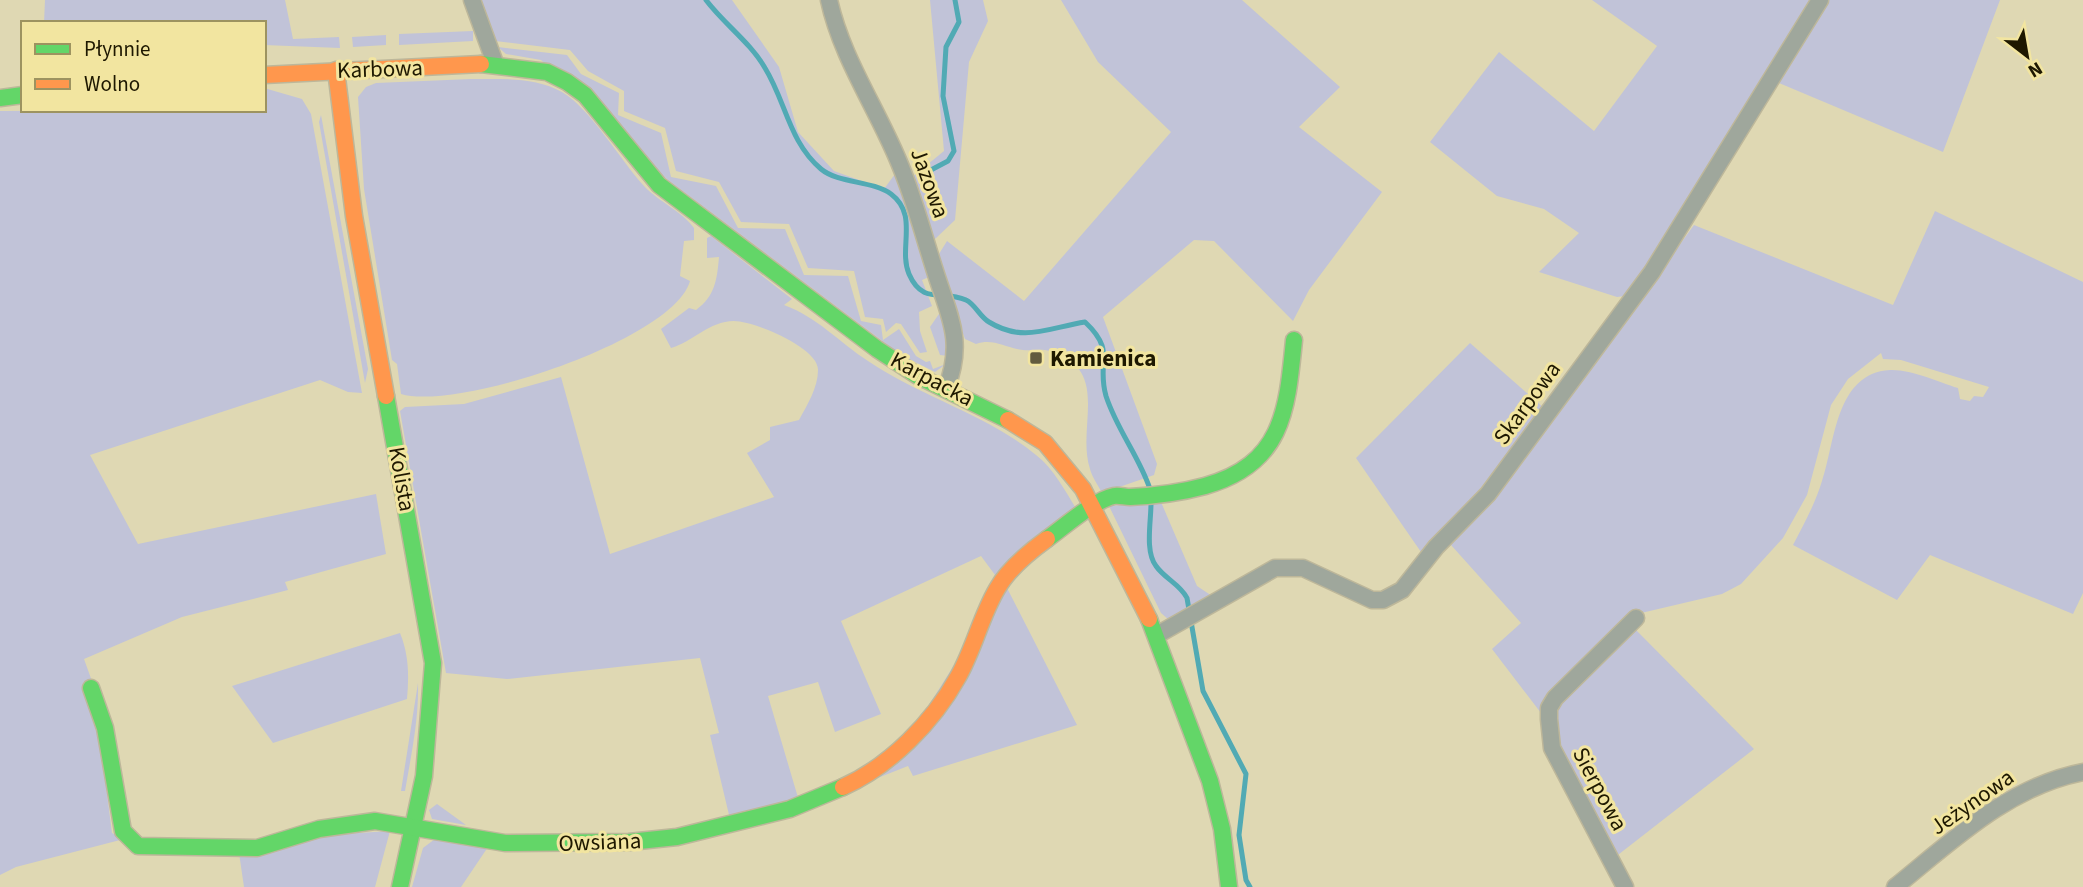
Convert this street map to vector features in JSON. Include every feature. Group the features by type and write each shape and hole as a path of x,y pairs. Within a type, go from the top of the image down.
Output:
{"street":[{"path":"472,0 495,64"},
{"name":"Jazowa","path":"829,0 840,40 864,85 916,206 937,281 948,309 957,349 946,389"},
{"name":"Skarpowa","path":"1157,635 1259,575 1290,566 1318,574 1372,600 1383,600 1402,590 1436,547 1488,494 1652,272 1820,0"},
{"name":"Karbowa","path":"266,75 495,64"},
{"name":"Karpacka","path":"495,64 522,66 568,82 585,95 659,185 877,349 946,389 993,411 1045,443 1069,468 1093,507 1157,635 1210,780 1222,829 1229,887"},
{"name":"Kolista","path":"336,71 354,216 430,634 432,701 414,827 400,887"},
{"path":"0,98 21,95"},
{"name":"Owsiana","path":"91,688 105,728 123,831 138,846 257,848 352,823 375,821 505,843 629,842 677,837 790,809 841,788 897,750 932,719 959,676 990,603 1004,579 1028,553 1093,507 1114,496 1131,497 1205,486 1242,472 1264,454 1274,436 1289,393 1294,340"},
{"name":"Sierpowa","path":"1625,887 1552,748 1549,708 1555,698 1636,618"},
{"name":"Jeżynowa","path":"1895,887 2004,804 2033,787 2083,772"}],"shaded area":[{"path":"45,0 285,0 293,39 339,37 340,48 266,45 266,21 44,21"},
{"path":"476,0 732,0 779,67 798,132 834,171 884,189 898,170 929,277 922,280 932,306 919,312 920,331 927,352 920,353 901,324 896,323 886,332 883,319 865,317 854,271 808,268 789,224 741,222 719,182 676,171 665,128 624,111 624,91 588,71 570,50 495,41"},
{"path":"930,0 983,0 988,21 969,62 955,220 935,239 930,235 911,178 944,151"},
{"path":"1061,0 1242,0 1340,87 1299,127 1382,192 1309,290 1293,321 1214,241 1194,240 1103,317 1157,464 1154,475 1102,493 1091,472 1087,452 1088,401 1086,385 1080,371 1069,360 1050,351 1023,350 988,342 976,344 965,339 940,269 939,254 947,241 1024,301 1171,132 1098,62"},
{"path":"1592,0 1813,0 1634,286 1625,296 1617,297 1539,272 1579,233 1544,209 1497,196 1430,142 1499,52 1594,131 1657,46"},
{"path":"1827,0 2000,0 1943,152 1779,83"},
{"path":"473,31 473,41 399,45 399,34"},
{"path":"386,35 386,45 353,47 352,37"},
{"path":"498,47 567,55 581,74 619,93 618,115 661,133 671,177 716,186 738,228 785,229 804,275 848,276 861,321 881,325 883,340 899,329 916,356 926,362 930,361 933,369 946,364 935,372 901,355 668,180 541,60 506,54"},
{"path":"471,79 529,81 552,87 573,100 594,122 644,186 694,228 694,240 684,241 680,276 690,281 675,303 646,326 607,347 561,366 468,392 429,396 401,394 397,364 392,360 364,189 358,97 366,87 376,83"},
{"path":"266,89 302,99 311,114 362,393 348,392 320,380 90,455 138,544 376,494 386,554 285,582 288,590 182,617 84,659 93,684 112,833 124,839 16,867 0,875 0,111 266,112"},
{"path":"321,115 368,369 365,383 319,122"},
{"path":"1935,211 2083,282 2083,593 2073,614 1930,555 1897,600 1793,545 1819,489 1840,413 1858,383 1872,374 1890,370 1907,372 1958,388 1960,399 1970,401 1974,396 1983,397 1989,387 1901,360 1883,359 1881,353 1848,379 1831,405 1807,495 1783,538 1741,584 1722,594 1637,614 1544,717 1492,649 1521,623 1451,545 1501,491 1694,225 1893,305"},
{"path":"711,236 792,299 784,305 817,323 888,374 996,428 1036,455 1054,474 1077,510 998,579 981,556 841,621 881,714 835,732 818,682 768,696 799,801 730,819 710,735 719,733 700,658 507,679 446,673 400,411 405,407 464,404 561,377 610,554 774,497 747,453 770,440 770,427 799,420 814,390 818,370 808,353 797,345 770,331 743,322 717,324 671,348 661,329 689,308 696,310 714,287 719,257 707,258 707,238"},
{"path":"941,311 946,324 948,356 940,355 930,327"},
{"path":"1470,343 1544,408 1479,490 1421,552 1356,458"},
{"path":"1161,502 1197,586 1212,596 1177,618 1168,619 1161,613 1109,506"},
{"path":"1005,584 1077,725 913,776 908,766 865,783 895,759"},
{"path":"1634,628 1754,749 1614,858 1582,802 1561,756 1555,735 1554,715 1567,691"},
{"path":"400,633 408,666 407,699 273,743 232,686"},
{"path":"418,683 412,751 405,791 401,791"},
{"path":"437,804 466,825 432,819 429,810"},
{"path":"390,831 375,887 244,887 239,853 311,836"},
{"path":"435,839 488,847 461,887 412,887 423,848"}],"waterway":[{"path":"706,0 759,59 772,81 795,134 810,158 828,174 874,186 891,194 899,202 906,222 906,264 909,274 921,290 966,300 989,322 1013,332 1036,332 1085,322 1095,332 1103,350 1106,396 1150,489"},
{"path":"925,188 929,171 948,161 954,151 943,96 946,47 959,22 955,0"},
{"path":"1151,498 1149,543 1152,559 1187,598 1203,691 1246,774 1239,835 1246,880 1250,887"}],"traffic: fast":[{"path":"481,64 547,72 567,82 585,95 659,185 877,349 918,376 1008,420"},
{"path":"0,98 21,95"},
{"path":"1047,539 1088,508 1106,499 1116,496 1158,495 1205,486 1231,476 1251,464 1266,449 1283,412 1294,340"},
{"path":"386,396 433,663 424,776 400,887"},
{"path":"1149,619 1210,781 1222,829 1229,887"},
{"path":"91,688 105,728 123,831 138,846 257,848 319,829 375,821 505,843 629,842 677,837 790,809 843,787"}],"traffic: slow":[{"path":"266,75 481,64"},
{"path":"336,70 354,216 386,396"},
{"path":"1008,420 1045,443 1083,489 1149,619"},
{"path":"843,787 893,755 923,726 948,694 964,666 986,610 1002,582 1019,561 1047,539"}],"place":[{"name":"Kamienica","path":"1036,358"}]}
